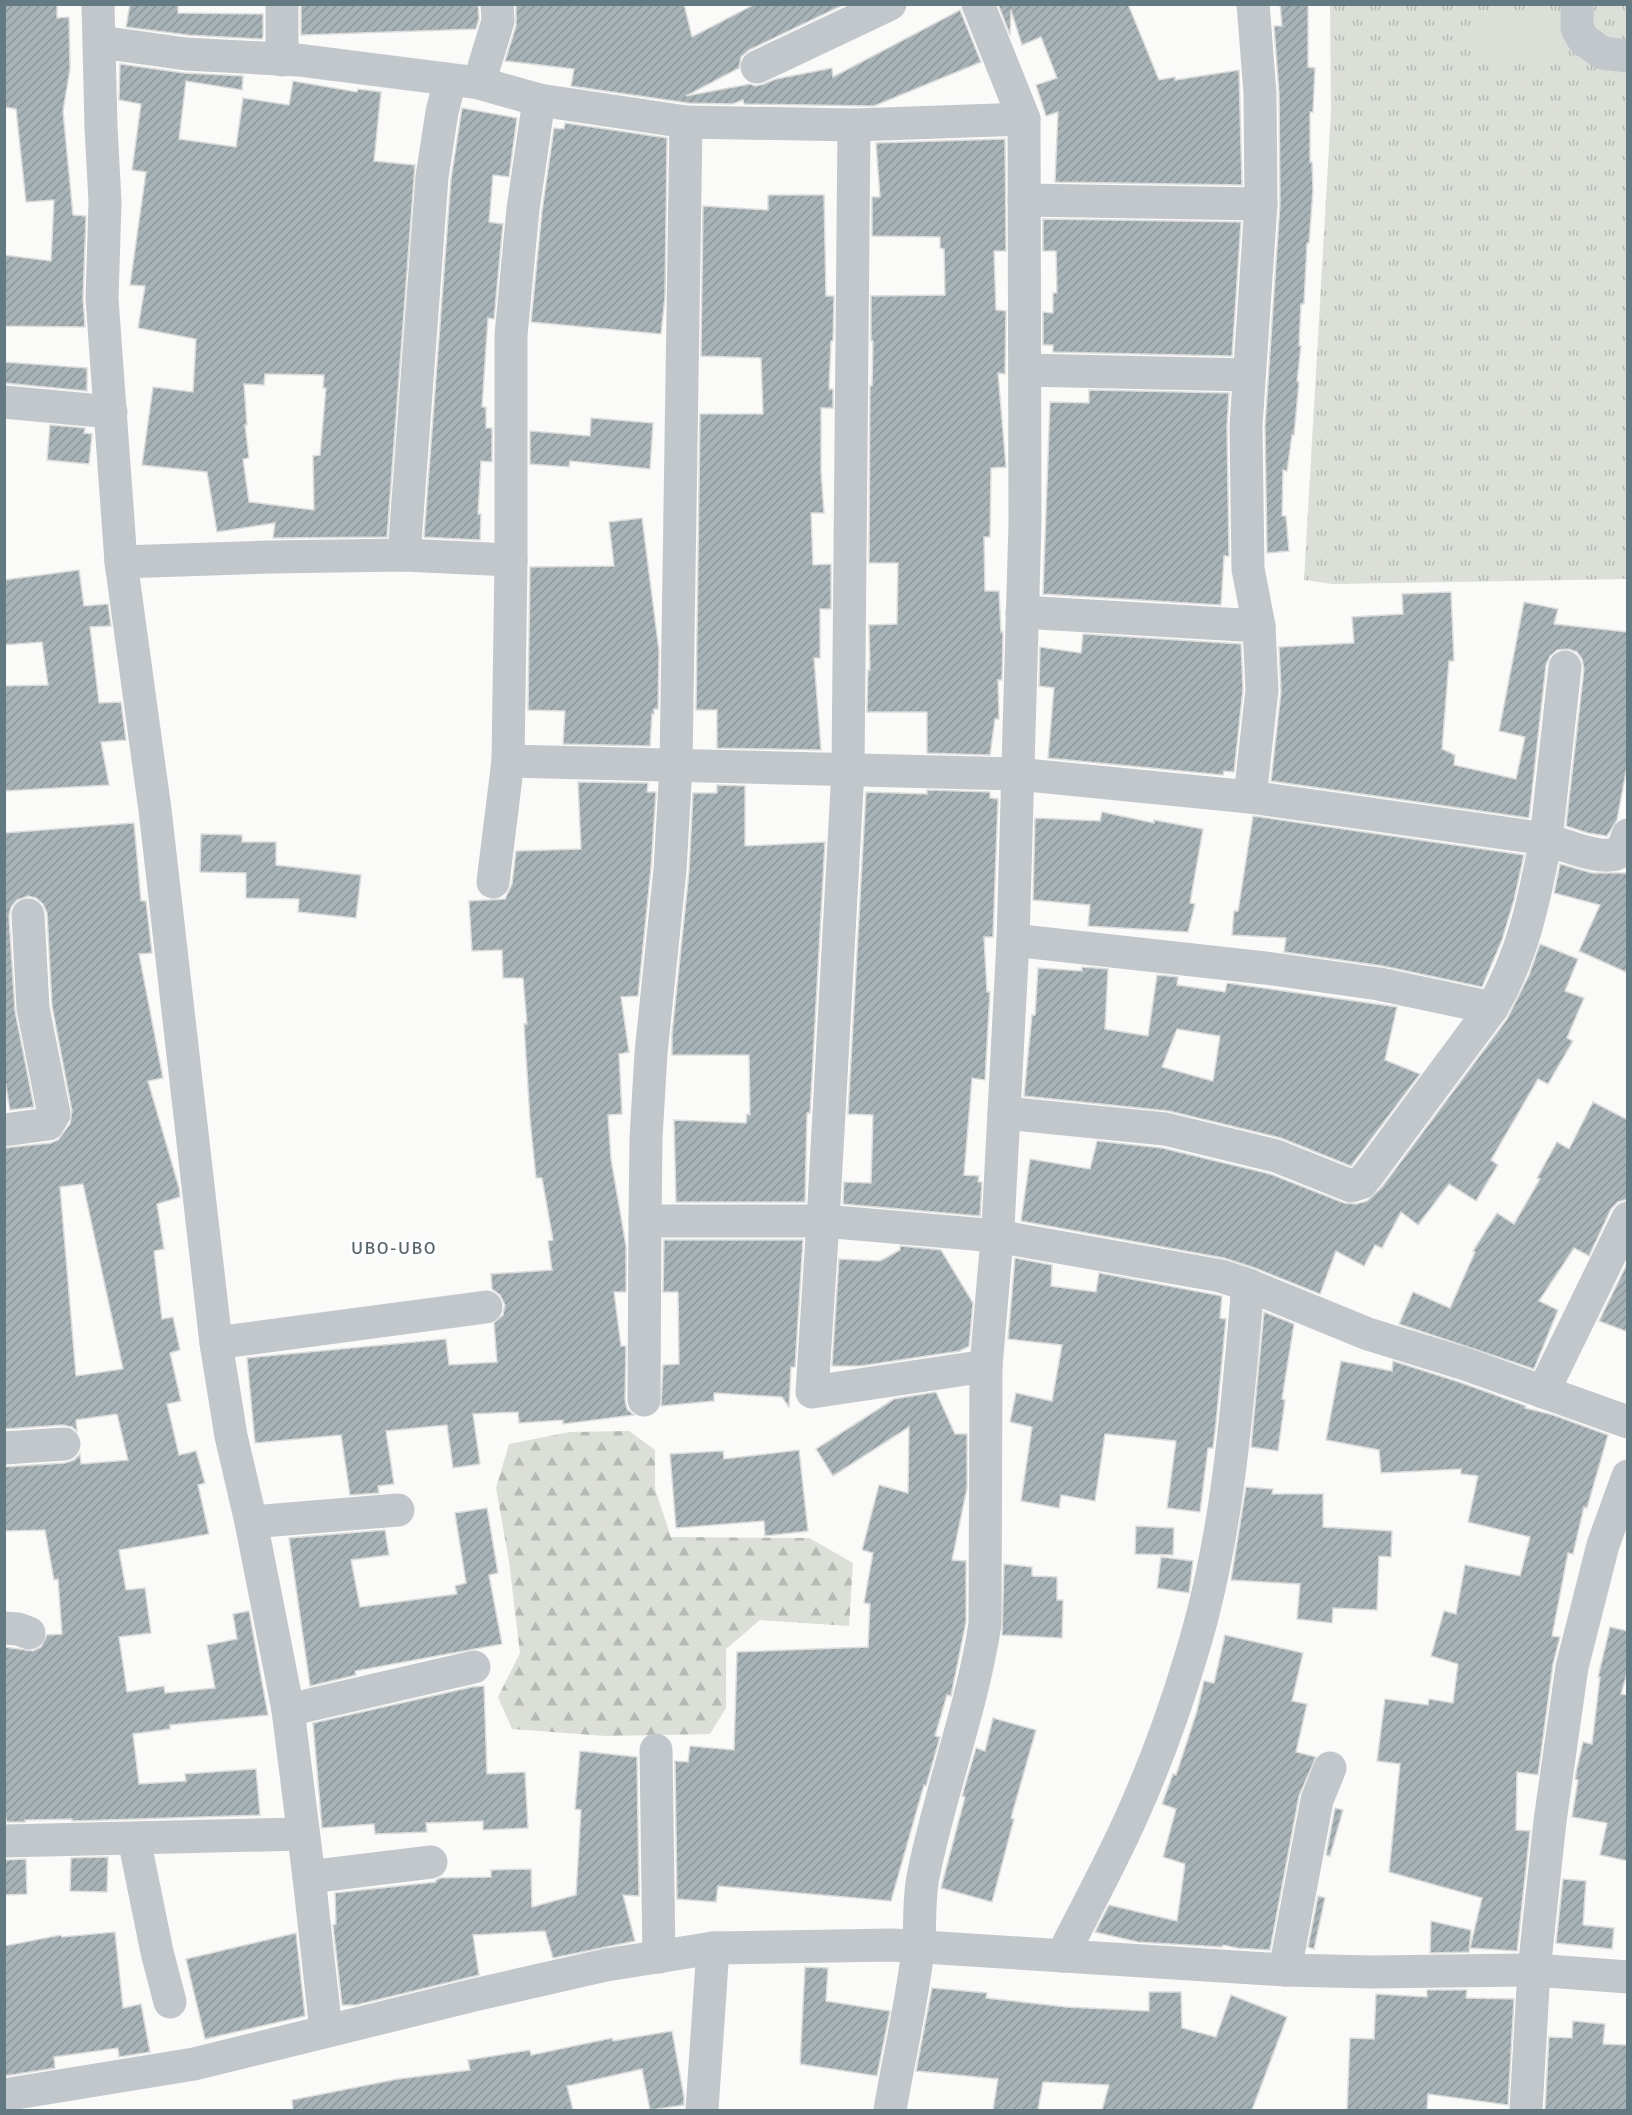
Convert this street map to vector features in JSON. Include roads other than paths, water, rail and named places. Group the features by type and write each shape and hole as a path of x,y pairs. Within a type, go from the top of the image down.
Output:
{"street":[{"path":"98,4 100,126 105,202 102,299 122,561 155,810 216,1343 231,1436 251,1522 288,1710 326,2031"},
{"path":"282,4 282,60"},
{"path":"404,555 432,177 442,112 465,81 498,21 497,4"},
{"path":"757,67 890,4"},
{"path":"890,2110 918,1948 919,1901 923,1875 938,1809 980,1656 985,1624 986,1366 998,1236 1013,940 1025,523 1024,119 978,4"},
{"path":"1250,797 1262,690 1259,627 1248,569 1246,426 1261,204 1260,93 1253,4"},
{"path":"1577,4 1577,28 1583,39 1602,53 1628,56"},
{"path":"100,42 186,54 349,66 465,81 539,100 686,122 854,125 1024,119"},
{"path":"493,882 508,761 511,335 523,209 539,100"},
{"path":"644,1400 646,1138 651,1053 670,870 676,766 686,122"},
{"path":"854,125 848,770 824,1221 812,1392 986,1366"},
{"path":"1024,200 1261,204"},
{"path":"1024,370 1249,375"},
{"path":"4,402 111,412"},
{"path":"122,561 404,555 511,560"},
{"path":"1022,612 1259,627"},
{"path":"1004,1113 1165,1129 1276,1156 1351,1186 1361,1183 1492,1008 1505,985 1532,912 1546,839 1565,667"},
{"path":"508,761 1016,774 1250,797 1546,839 1601,856 1613,856 1619,852 1628,835"},
{"path":"4,1130 48,1124 54,1114 33,1008 28,915"},
{"path":"1013,940 1265,968 1368,982 1492,1008"},
{"path":"1543,1392 1628,1218"},
{"path":"645,1221 824,1221 998,1236 1221,1276 1368,1334 1465,1364 1628,1422"},
{"path":"1062,1956 1131,1817 1192,1656 1215,1559 1227,1487 1248,1285"},
{"path":"216,1343 486,1307"},
{"path":"4,1448 64,1444"},
{"path":"1526,2110 1534,1970 1550,1821 1572,1667 1595,1582 1615,1547 1628,1476"},
{"path":"251,1522 398,1510"},
{"path":"288,1710 474,1667"},
{"path":"656,1750 659,1957"},
{"path":"1298,1971 1317,1800 1330,1768"},
{"path":"4,1841 302,1834"},
{"path":"134,1839 157,1952 170,2002"},
{"path":"309,1877 431,1862"},
{"path":"4,2095 194,2064 606,1965 713,1948 892,1945 1298,1971 1534,1970 1628,1977"},
{"path":"702,2110 713,1948"}],"district":[{"name":"UBO-UBO","path":"394,1248"}]}
